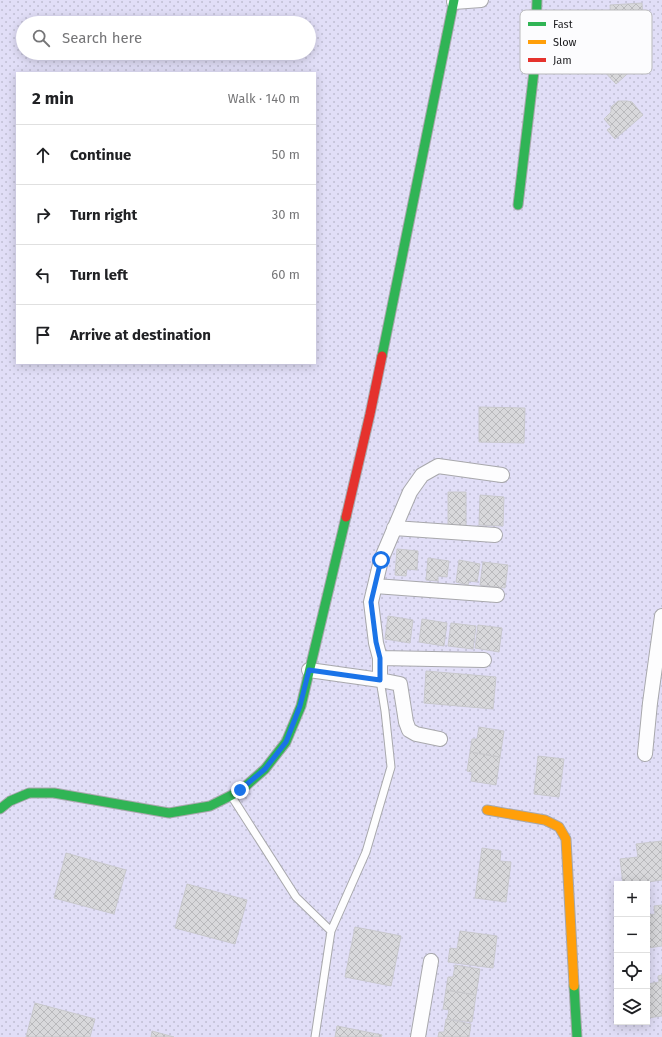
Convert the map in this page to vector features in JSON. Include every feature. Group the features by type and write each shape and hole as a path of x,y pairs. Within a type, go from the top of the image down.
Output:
{"street":[{"path":"0,809 10,801 29,793 54,793 169,813 210,806 240,790 265,769 286,742 300,706 370,414 454,1 481,0"},
{"path":"537,0 537,10"},
{"path":"518,205 534,74"},
{"path":"380,680 380,658 376,642 371,602 381,560 410,492 422,475 438,466 502,475"},
{"path":"394,528 495,535"},
{"path":"375,586 497,595"},
{"path":"645,754 650,702 662,616"},
{"path":"380,658 484,660"},
{"path":"309,670 400,684 406,722 409,730 416,734 440,739"},
{"path":"487,810 545,820 560,827 566,839 577,1037"},
{"path":"418,1037 431,962"}],"lane":[{"path":"315,1037 331,931 366,852 391,767 380,680"},
{"path":"231,796 296,897 331,931"}],"shaded area":[{"path":"0,0 662,0 662,1037 0,1037"}],"building":[{"path":"642,3 642,10 610,10 610,5"},
{"path":"607,74 627,74 616,84"},
{"path":"618,101 632,102 643,115 615,139 607,130 611,127 604,119 611,112 611,107"},
{"path":"479,407 525,408 524,443 479,442"},
{"path":"448,492 466,492 466,526 448,526"},
{"path":"480,495 504,497 503,526 479,525"},
{"path":"397,549 418,551 417,570 407,569 406,576 395,575"},
{"path":"428,558 449,561 447,577 438,576 438,581 426,580"},
{"path":"459,560 480,564 477,582 469,581 468,585 456,582"},
{"path":"483,562 508,565 505,588 480,585"},
{"path":"388,616 413,620 410,643 385,639"},
{"path":"422,619 447,623 444,646 419,642"},
{"path":"451,623 476,626 473,649 448,646"},
{"path":"478,625 502,628 499,652 475,648"},
{"path":"426,671 496,677 493,709 424,703"},
{"path":"479,727 504,731 500,757 470,752 472,739 477,739"},
{"path":"470,752 500,757 496,785 471,781 472,772 467,771"},
{"path":"538,756 564,759 559,797 534,794"},
{"path":"662,841 662,880 650,882 623,881 620,859 638,857 636,844"},
{"path":"482,848 501,851 500,861 511,862 506,902 475,898"},
{"path":"66,853 126,870 114,914 54,898"},
{"path":"187,884 247,900 235,944 175,928"},
{"path":"662,905 662,946 650,948 650,915 655,914 654,906"},
{"path":"355,927 401,936 391,986 345,977"},
{"path":"460,931 497,936 493,968 448,962 450,948 457,949"},
{"path":"455,965 480,969 476,995 446,990 448,977 453,977"},
{"path":"662,975 662,1016 650,1018 650,984 659,982 658,976"},
{"path":"446,990 476,995 472,1022 447,1019 449,1010 443,1009"},
{"path":"35,1003 95,1019 90,1037 26,1037"},
{"path":"446,1019 471,1024 469,1037 438,1037 439,1032 444,1032"},
{"path":"337,1026 382,1035 381,1037 335,1037"},
{"path":"152,1031 174,1037 151,1037"}],"traffic: fast":[{"path":"382,356 454,0"},
{"path":"537,0 537,10"},
{"path":"518,205 534,74"},
{"path":"0,809 10,801 29,793 54,793 169,813 210,806 240,791 265,769 286,742 301,706 346,517"},
{"path":"574,986 577,1037"}],"traffic: slow":[{"path":"487,810 545,820 559,827 566,839 574,986"}],"traffic: jam":[{"path":"346,517 382,356"}],"route":[{"path":"240,790 265,769 286,742 300,706 309,670 380,680 380,658 376,642 371,602 381,560"}]}
